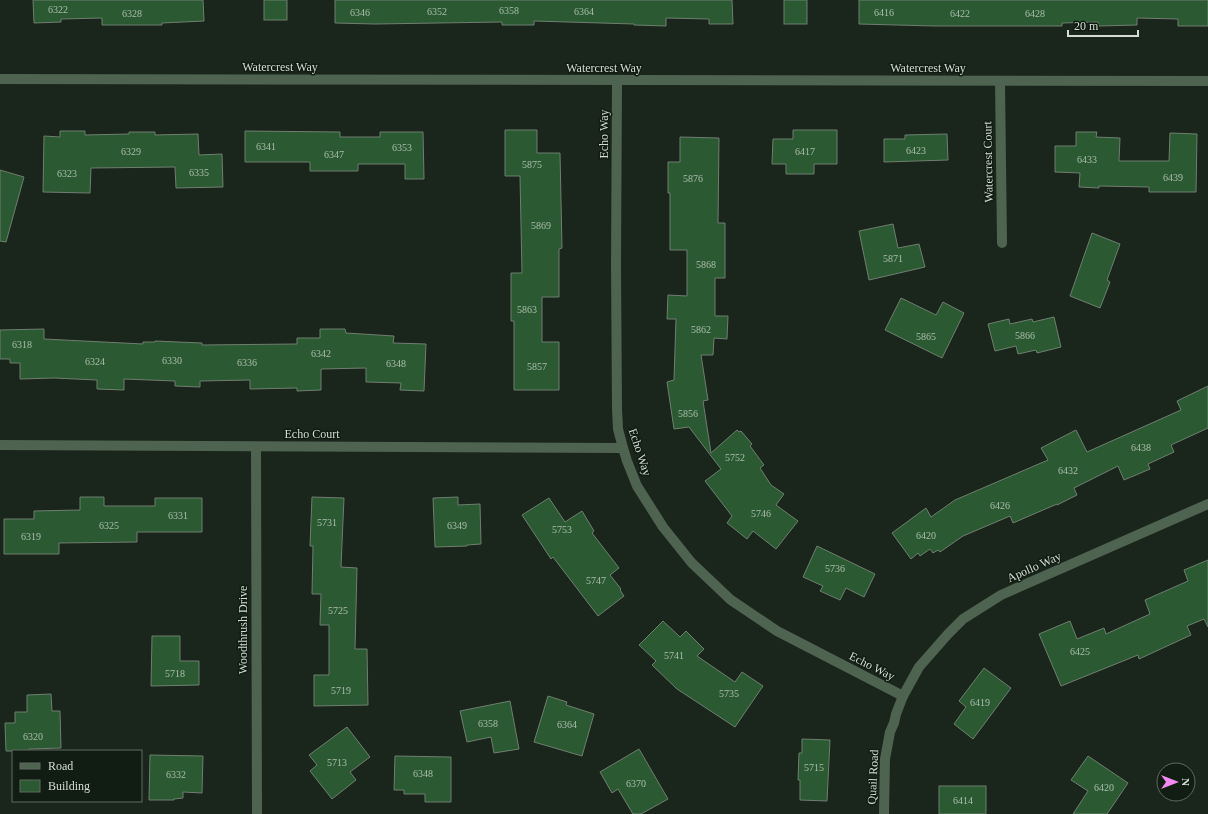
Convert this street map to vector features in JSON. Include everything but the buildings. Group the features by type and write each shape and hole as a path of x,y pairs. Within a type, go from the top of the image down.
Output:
{"street":[{"name":"Watercrest Way","path":"0,79 1208,81"},
{"name":"Echo Way","path":"618,81 616,265 617,409 618,429 627,461 637,486 663,527 691,562 731,600 777,631 903,696"},
{"name":"Watercrest Court","path":"1000,81 1002,243"},
{"name":"Echo Court","path":"0,446 623,448"},
{"name":"Woodthrush Drive","path":"256,447 257,814"},
{"name":"Apollo Way","path":"903,696 919,667 940,641 972,612 1001,595 1208,504"},
{"name":"Quail Road","path":"884,814 885,759 890,732 903,696"}]}
